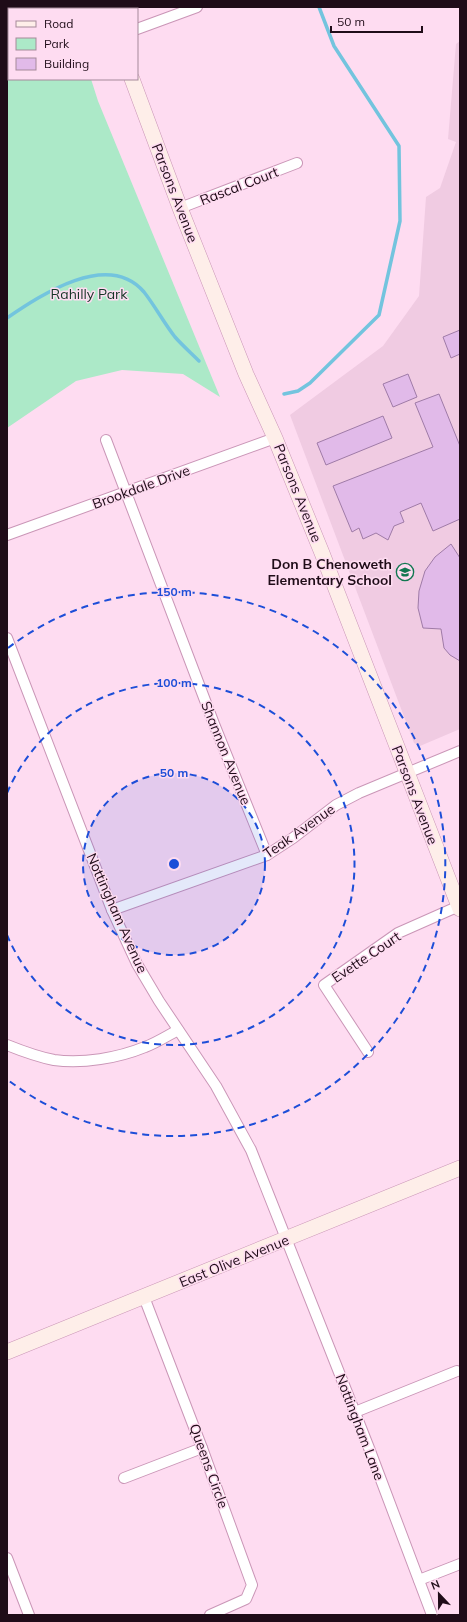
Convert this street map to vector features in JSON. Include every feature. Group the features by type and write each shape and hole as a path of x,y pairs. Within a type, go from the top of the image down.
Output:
{"street":[{"path":"138,29 197,7"},
{"name":"Parsons Avenue","path":"132,80 180,208 246,374 275,438 322,553 459,907"},
{"name":"Rascal Court","path":"180,208 297,163"},
{"name":"Brookdale Drive","path":"7,535 275,438"},
{"name":"Shannon Avenue","path":"106,440 214,724 267,855"},
{"name":"Nottingham Avenue","path":"7,638 112,910 137,964 178,1030 216,1086 234,1118 251,1150 286,1239"},
{"name":"Teak Avenue","path":"112,910 267,855 293,838 336,805 406,773 460,751"},
{"name":"Evette Court","path":"368,1052 324,985 398,933 459,907"},
{"path":"7,1045 26,1053 54,1060 82,1061 125,1053 145,1047 178,1030"},
{"name":"East Olive Avenue","path":"7,1352 460,1168"},
{"name":"Nottingham Lane","path":"286,1239 355,1412 432,1615"},
{"name":"Queens Circle","path":"144,1297 202,1448 252,1585 246,1598 210,1615"},
{"path":"355,1412 457,1371"},
{"path":"124,1478 202,1448"},
{"path":"7,1558 29,1615"},
{"path":"419,1580 460,1564"}],"shaded area":[{"name":"Don B Chenoweth Elementary School","path":"460,41 460,729 420,746 414,743 290,415 383,346 419,296 426,197 440,188 456,142 448,139 456,44"}],"green space":[{"name":"Rahilly Park","path":"7,7 73,7 8,8 8,80 91,80 98,101 220,397 183,374 122,370 76,381 7,428"}],"building":[{"path":"460,330 460,354 451,358 443,337"},
{"path":"408,374 417,397 393,407 383,384"},
{"path":"439,394 460,446 460,519 433,531 421,503 400,512 404,522 394,526 388,540 376,533 363,539 359,528 352,532 333,486 433,447 415,403"},
{"path":"383,416 392,438 326,465 317,443"},
{"path":"451,544 460,558 460,661 450,655 444,648 441,629 423,628 418,608 419,591 425,571 435,557"}],"waterway":[{"path":"284,394 298,391 310,383 379,315 400,221 399,146 334,46 319,7"},
{"path":"7,318 38,298 75,281 94,276 112,275 129,280 144,292 175,337 199,361"}],"place":[{"name":"Don B Chenoweth Elementary School","path":"405,572"}]}
